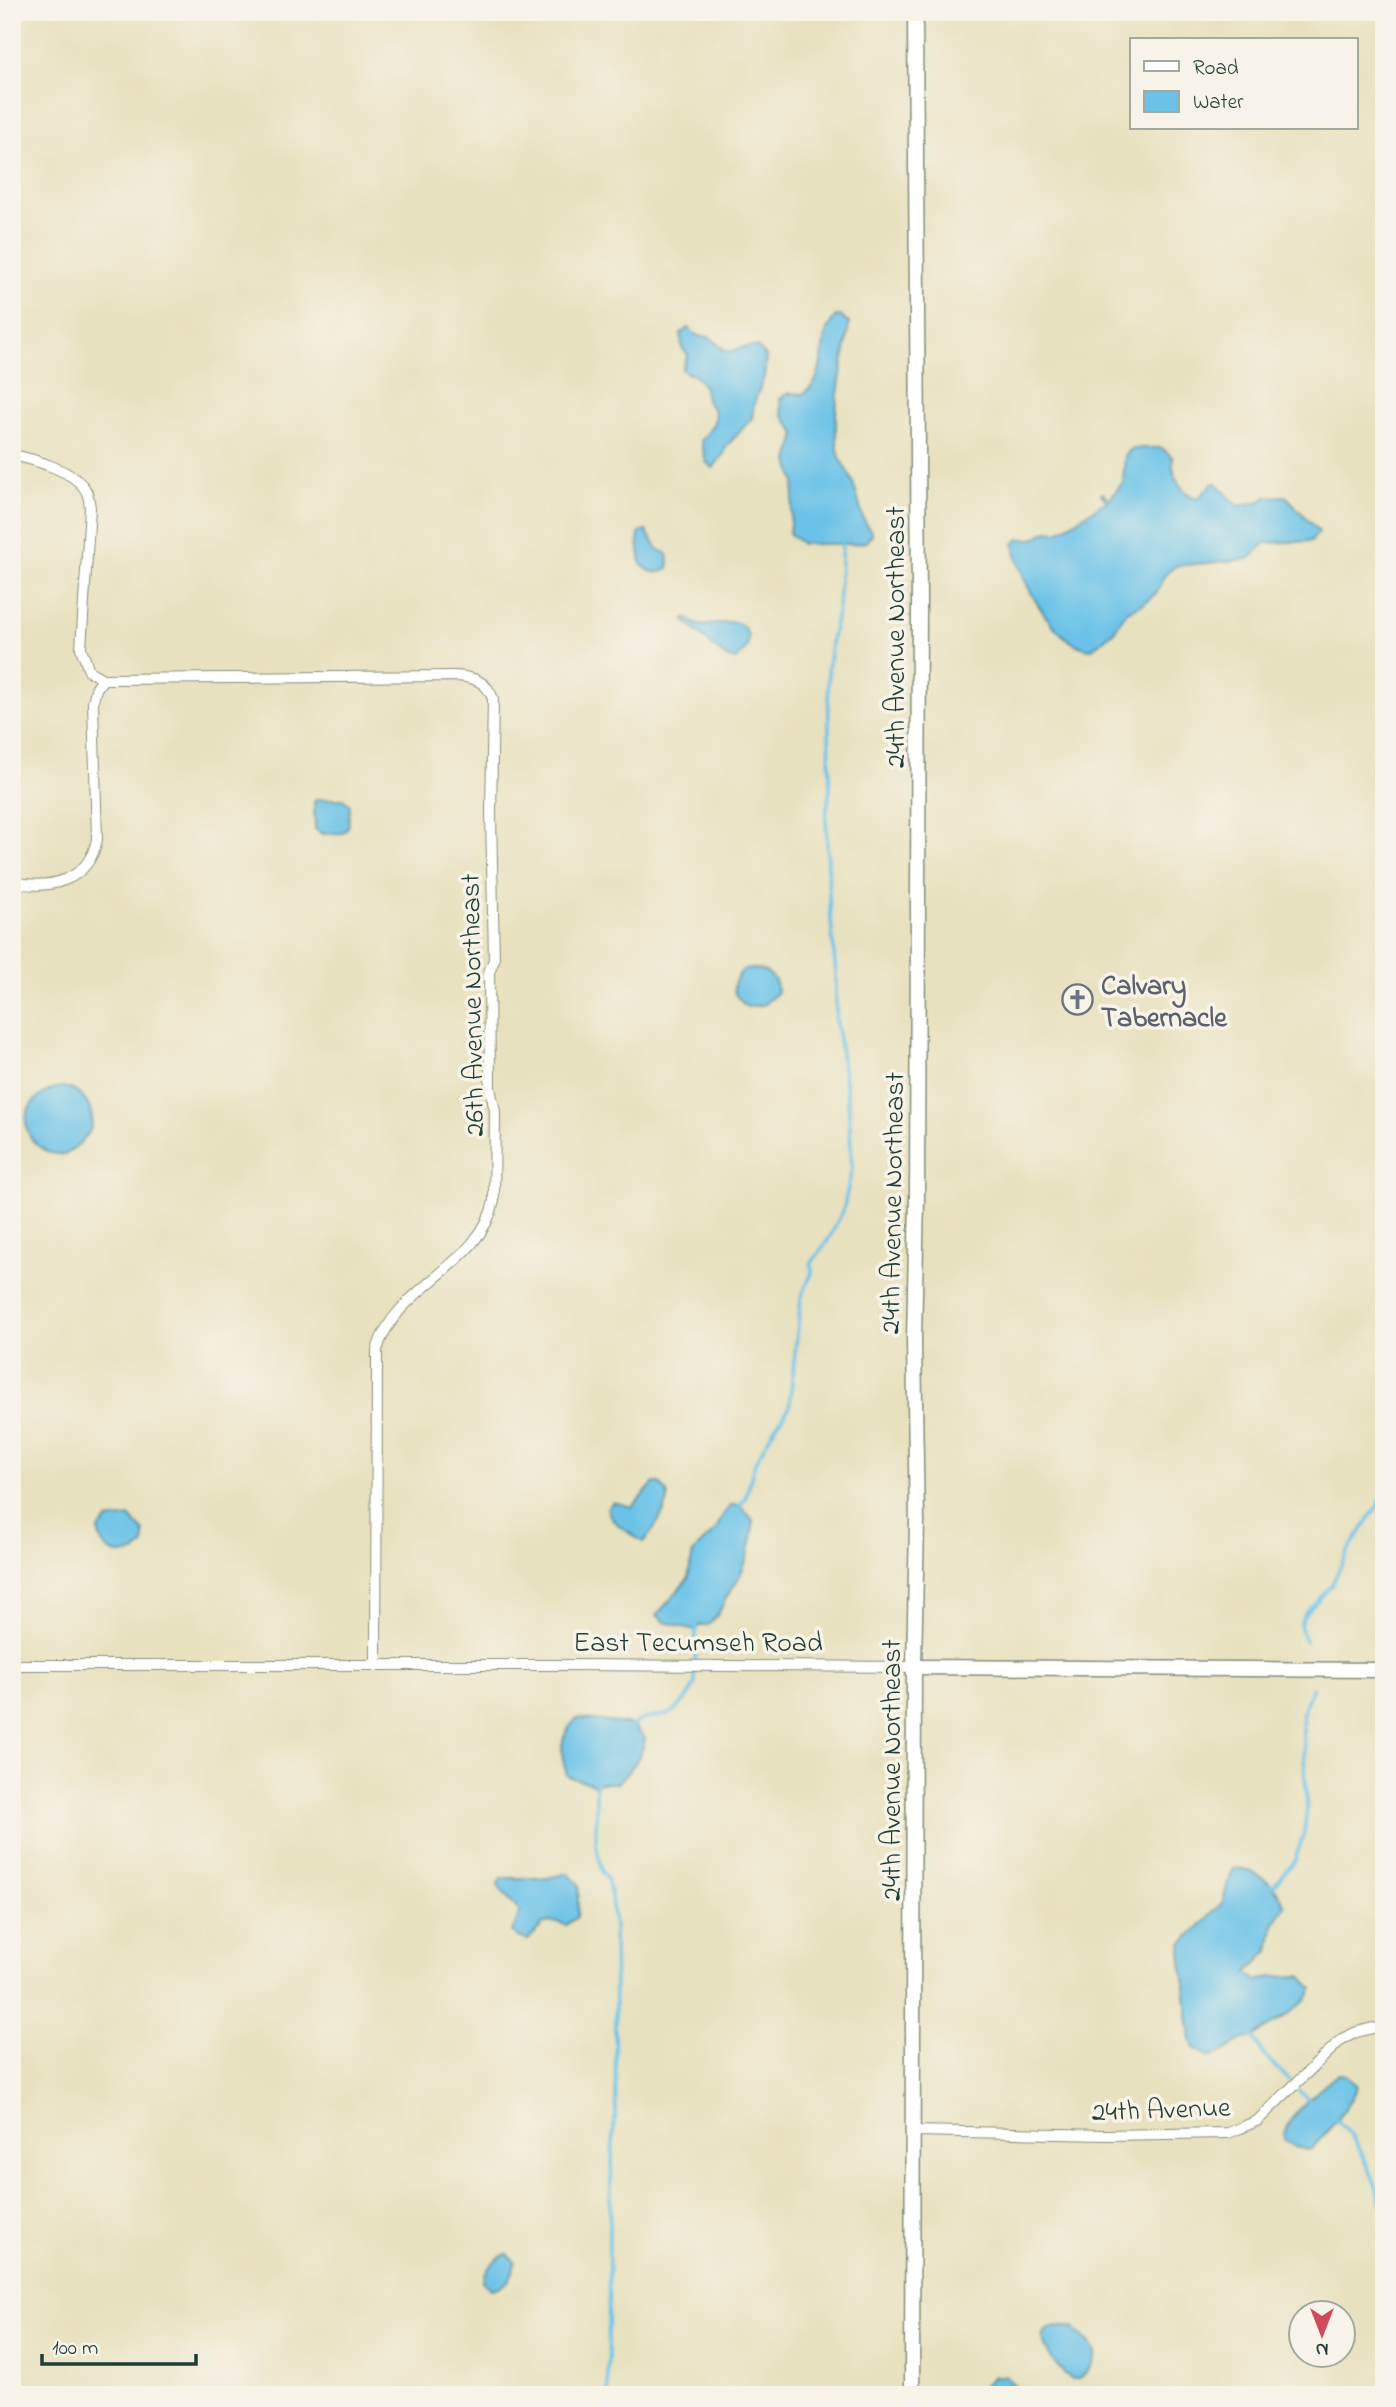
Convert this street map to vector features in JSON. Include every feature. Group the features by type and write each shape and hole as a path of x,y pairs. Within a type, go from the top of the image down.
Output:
{"street":[{"name":"24th Avenue Northeast","path":"912,2395 914,1667 917,1522 914,1341 919,601 915,12"},
{"path":"12,455 52,467 72,477 85,489 90,508 81,648 89,671 103,679 96,689 93,702 97,839 95,849 84,869 64,880 49,885 29,886 12,882"},
{"name":"26th Avenue Northeast","path":"103,679 455,676 477,679 490,690 493,699 491,814 494,960 489,972 489,985 490,1088 495,1111 494,1201 492,1214 482,1232 395,1315 377,1348 376,1666"},
{"name":"East Tecumseh Road","path":"12,1665 715,1665 1384,1670"},
{"name":"24th Avenue","path":"913,2131 1106,2135 1228,2133 1248,2126 1269,2112 1342,2039 1373,2028"}],"water":[{"path":"836,316 841,316 849,323 837,405 836,438 841,460 851,478 864,520 872,534 866,542 856,544 802,544 789,533 795,482 789,461 796,434 782,414 780,399 788,393 803,394 812,387 820,368 829,325"},
{"path":"688,328 698,336 710,337 724,350 757,347 766,356 764,377 754,403 752,418 725,448 713,468 706,462 701,440 712,426 715,414 707,402 702,383 693,374 682,369 688,355 682,348 681,333"},
{"path":"1162,448 1173,458 1178,483 1192,496 1198,498 1216,483 1238,506 1261,501 1266,497 1286,496 1319,532 1311,541 1265,543 1249,559 1175,566 1164,576 1156,593 1143,604 1127,611 1114,631 1092,649 1078,645 1064,636 1040,608 1023,574 1014,544 1019,539 1033,539 1048,531 1058,532 1107,501 1101,494 1109,499 1123,483 1125,456 1130,450"},
{"path":"646,531 658,549 667,554 668,568 660,572 654,572 641,564 638,540 640,532"},
{"path":"686,617 698,625 738,623 748,635 747,647 736,660 724,656 684,620"},
{"path":"316,799 343,799 350,805 348,827 343,833 322,834 315,829"},
{"path":"757,969 772,977 777,993 763,1005 747,1007 735,994 735,981 743,970"},
{"path":"63,1087 82,1097 90,1108 92,1123 86,1137 65,1155 48,1152 36,1144 26,1125 31,1105 50,1090"},
{"path":"654,1483 659,1483 665,1489 668,1502 659,1521 643,1542 617,1523 607,1508 613,1502 632,1507"},
{"path":"731,1505 740,1505 753,1520 750,1550 740,1576 708,1625 700,1625 695,1630 665,1622 657,1615 688,1579 693,1552 716,1530"},
{"path":"130,1517 144,1532 144,1544 135,1553 120,1554 110,1551 102,1543 98,1530 108,1520"},
{"path":"578,1718 633,1725 645,1738 639,1757 618,1783 599,1783 595,1786 567,1775 562,1745 571,1724"},
{"path":"1235,1868 1259,1875 1266,1880 1285,1906 1273,1925 1269,1951 1247,1973 1257,1981 1272,1977 1301,1976 1313,1988 1295,2009 1253,2037 1241,2040 1221,2053 1208,2056 1194,2048 1191,2040 1182,1944 1223,1902"},
{"path":"568,1873 579,1885 577,1917 566,1925 558,1922 544,1923 528,1940 512,1932 520,1912 499,1887 498,1883 502,1878 548,1878"},
{"path":"1338,2074 1346,2075 1357,2086 1348,2103 1312,2148 1309,2150 1295,2147 1284,2139 1290,2121 1305,2103"},
{"path":"508,2254 515,2262 513,2273 502,2286 491,2289 483,2282 486,2273 495,2261"},
{"path":"1073,2327 1092,2347 1095,2357 1080,2378 1071,2379 1050,2356 1044,2336 1049,2329"},
{"path":"994,2376 1005,2376 1014,2386 1012,2395 973,2395"}],"waterway":[{"path":"739,1508 746,1496 755,1462 789,1408 801,1298 812,1273 811,1264 828,1240 843,1211 852,1169 849,1109 836,1019 836,976 826,815 830,789 828,669 838,609 842,543"},
{"path":"1305,1641 1300,1624 1305,1614 1331,1586 1348,1551 1384,1496"},
{"path":"632,1727 644,1719 673,1712 691,1691 695,1683 696,1627"},
{"path":"1270,1885 1273,1886 1295,1860 1304,1833 1307,1807 1302,1716 1312,1687"},
{"path":"596,1785 596,1843 602,1872 607,1878 614,1925 616,2116 609,2226 608,2395"},
{"path":"1252,2035 1263,2054 1290,2081"},
{"path":"1299,2091 1310,2101"},
{"path":"1337,2120 1360,2150 1384,2209"}],"place":[{"name":"Calvary Tabernacle","path":"1078,1000"}]}
